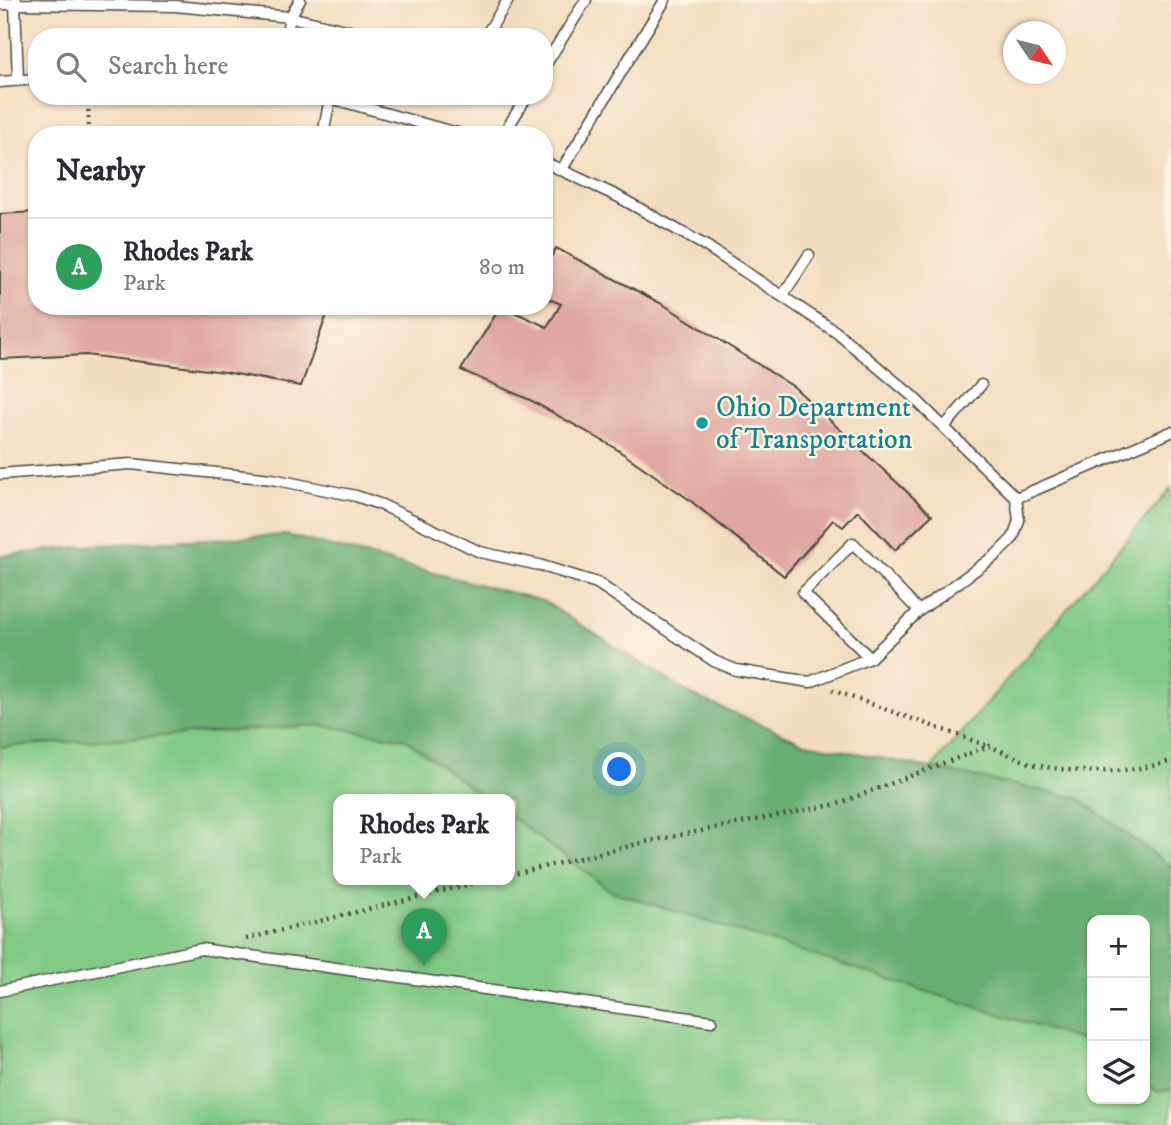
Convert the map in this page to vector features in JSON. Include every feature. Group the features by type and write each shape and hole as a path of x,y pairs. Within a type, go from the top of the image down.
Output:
{"lane":[{"path":"288,28 290,17 300,0"},
{"path":"491,28 508,0"},
{"path":"553,53 586,0"},
{"path":"562,169 665,0"},
{"path":"15,2 18,79"},
{"path":"0,4 15,2 175,6 290,17 337,28"},
{"path":"0,82 28,79"},
{"path":"325,126 329,105"},
{"path":"355,105 431,126"},
{"path":"509,126 521,105"},
{"path":"0,474 131,464 272,479 356,496 382,505 480,552 539,565 597,583 714,661 736,670 810,682 870,658 919,611 996,555 1013,538 1019,520 1016,498 945,426 836,332 695,239 618,195 553,166"},
{"path":"783,295 809,255"},
{"path":"945,426 981,385"},
{"path":"1016,498 1171,432"},
{"path":"870,658 803,593 853,542 919,611"},
{"path":"0,991 201,950 712,1021"}],"path":[{"path":"88,105 89,126"},
{"path":"810,682 1044,767 1091,771 1129,770 1171,761"},
{"path":"515,874 650,841 837,804 989,746"},
{"path":"242,940 467,885"}],"green space":[{"path":"1171,488 1171,867 1078,798 931,768"},
{"path":"286,535 543,601 692,695 802,742 1078,798 1171,867 1171,1089 1158,1092 1150,1086 1150,915 1087,915 1087,1044 611,891 515,820 515,794 479,794 405,739 319,725 0,747 0,556 96,545"},
{"path":"319,725 405,739 479,794 333,794 333,885 515,885 515,820 611,891 1084,1041 1087,1043 1087,1104 1150,1104 1150,1086 1158,1092 1171,1090 1171,1125 0,1125 0,747"}],"building":[{"path":"28,212 28,315 327,315 301,386 225,372 86,355 0,359 0,214"},
{"name":"Ohio Department of Transportation","path":"556,248 664,305 794,387 932,515 895,550 858,511 843,527 833,520 784,576 687,498 612,446 530,400 461,370 495,315 521,315 547,327 561,304 553,301 553,254"}],"place":[{"name":"Ohio Department of Transportation","path":"702,423"},
{"name":"Rhodes Park","path":"424,966"}]}
